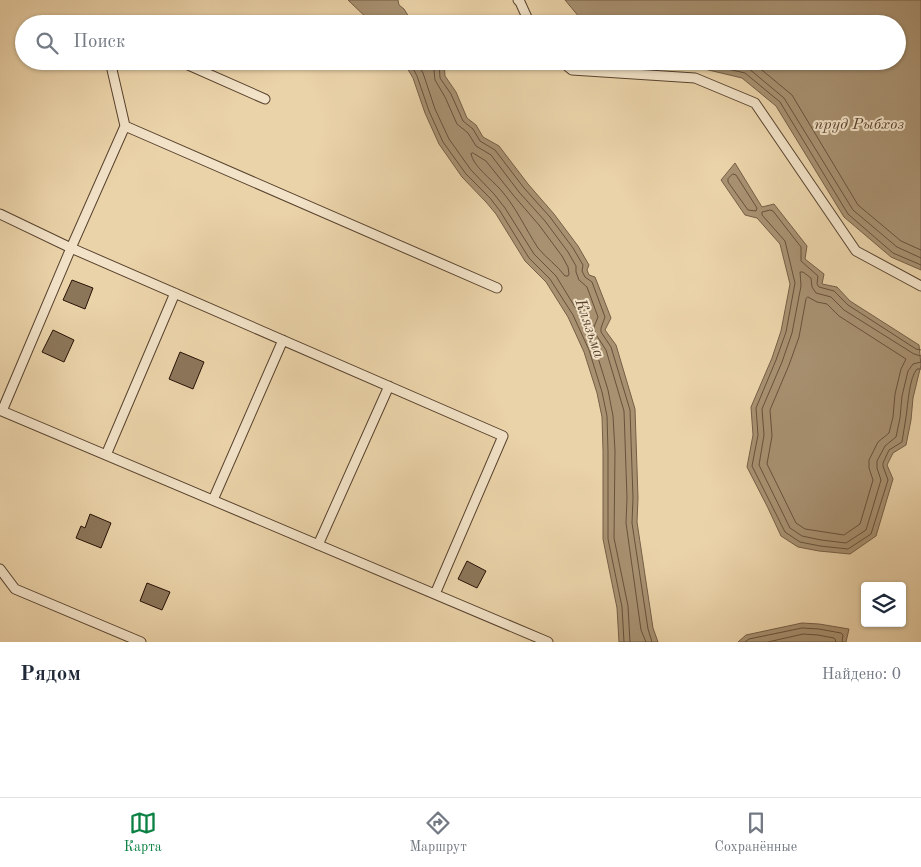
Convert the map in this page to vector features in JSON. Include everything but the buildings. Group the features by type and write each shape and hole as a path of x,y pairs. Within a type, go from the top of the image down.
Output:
{"lane":[{"path":"518,0 526,15"},
{"path":"112,70 125,126 2,411 548,642"},
{"path":"199,70 265,99"},
{"path":"572,70 695,78 755,103 856,251 921,286"},
{"path":"125,126 497,288"},
{"path":"0,214 72,248 503,436 434,594"},
{"path":"106,455 175,293"},
{"path":"212,500 282,340"},
{"path":"318,544 389,386"},
{"path":"0,569 16,589 141,642"}],"water":[{"path":"348,0 398,0 399,5 408,15 364,15"},
{"name":"пруд Рыбхоз","path":"565,0 921,0 921,270 891,257 844,217 776,106 742,78 709,70 906,70 906,15 578,15"},
{"name":"Клязьма","path":"408,70 445,70 445,76 456,92 467,118 476,125 483,137 499,146 554,214 578,246 589,265 587,270 589,275 595,277 611,318 605,330 616,345 635,409 637,522 653,628 658,642 619,642 617,608 603,539 602,417 597,393 584,352 568,317 546,282 525,261 496,214 462,177 439,144 425,113"},
{"path":"735,163 762,207 774,204 807,246 805,259 824,274 822,284 837,287 850,301 919,345 921,365 913,398 906,445 893,453 887,465 893,479 876,536 850,554 798,547 781,536 747,467 753,435 751,407 772,358 781,331 790,284 780,244 757,218 745,215 721,180"},
{"path":"802,623 849,629 846,642 738,642 746,635"}]}
